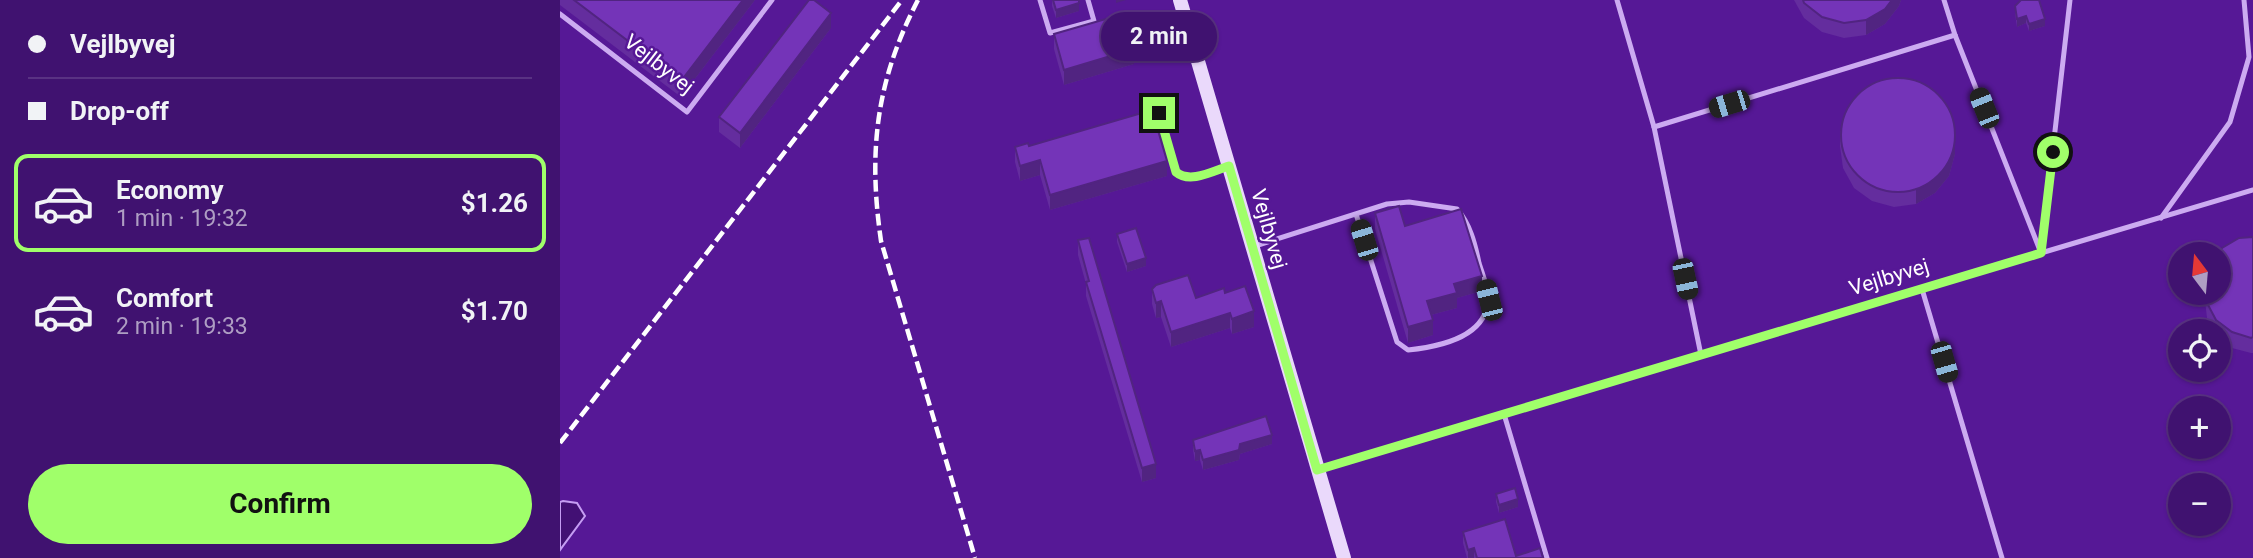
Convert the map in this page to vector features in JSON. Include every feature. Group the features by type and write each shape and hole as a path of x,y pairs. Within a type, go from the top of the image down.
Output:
{"street":[{"name":"Vejlbyvej","path":"1180,0 1344,558"}],"lane":[{"name":"Vejlbyvej","path":"560,14 687,112 772,0"},
{"path":"1040,0 1049,33 1094,21 1088,0"},
{"path":"1617,0 1654,127 1701,355"},
{"path":"1944,0 1955,35 2041,253"},
{"path":"2041,253 2070,0"},
{"path":"2161,218 2230,122 2249,57 2244,0"},
{"path":"1654,127 1955,35"},
{"path":"1159,113 1176,172 1182,177 1191,178 1229,166"},
{"name":"Vejlbyvej","path":"1317,470 2253,190"},
{"path":"1252,247 1387,204 1409,202 1457,209 1466,219 1489,300 1480,321 1466,335 1438,347 1408,351 1397,342 1356,214"},
{"path":"1922,289 2002,558"},
{"path":"1504,414 1547,558"}],"shaded area":[{"path":"560,502 577,503 585,516 560,550"}],"building":[{"path":"574,0 743,0 681,81"},
{"path":"809,0 814,0 831,13 740,133 719,117"},
{"path":"1053,0 1079,0 1079,3 1056,10"},
{"path":"1803,0 1892,0 1885,9 1866,20 1844,23 1822,17"},
{"path":"2021,0 2039,0 2045,19 2029,24 2026,16 2017,19 2015,6"},
{"path":"1123,14 1134,49 1064,70 1054,34"},
{"path":"1898,78 1920,83 1938,95 1950,113 1955,135 1950,157 1938,175 1920,187 1898,192 1876,187 1858,175 1846,157 1841,135 1846,113 1858,95 1876,83"},
{"path":"1152,110 1167,161 1050,195 1040,160 1020,166 1015,147 1028,143 1029,146"},
{"path":"1399,206 1405,226 1461,209 1482,276 1454,284 1457,293 1427,301 1433,320 1408,327 1375,213"},
{"path":"1136,228 1146,258 1127,264 1117,234"},
{"path":"2253,237 2251,338 2231,331 2231,319 2215,319 2208,305 2231,305 2231,243 2239,238"},
{"path":"1089,238 1156,464 1142,468 1086,282 1089,281 1078,240"},
{"path":"1188,275 1196,298 1224,288 1225,293 1245,286 1254,311 1232,319 1230,313 1171,332 1161,301 1156,303 1152,289 1156,285"},
{"path":"1266,416 1272,435 1240,444 1239,450 1203,460 1200,450 1195,451 1193,440"},
{"path":"1515,488 1518,499 1499,505 1496,494"},
{"path":"1505,519 1516,556 1540,548 1543,558 1477,558 1474,548 1468,550 1463,532"}],"railway":[{"path":"560,443 902,0"},
{"path":"918,0 904,30 884,88 876,147 877,208 881,241 975,558"}],"route":[{"path":"1159,113 1176,172 1182,177 1191,178 1229,166 1317,470 2041,253 2053,152"}]}
